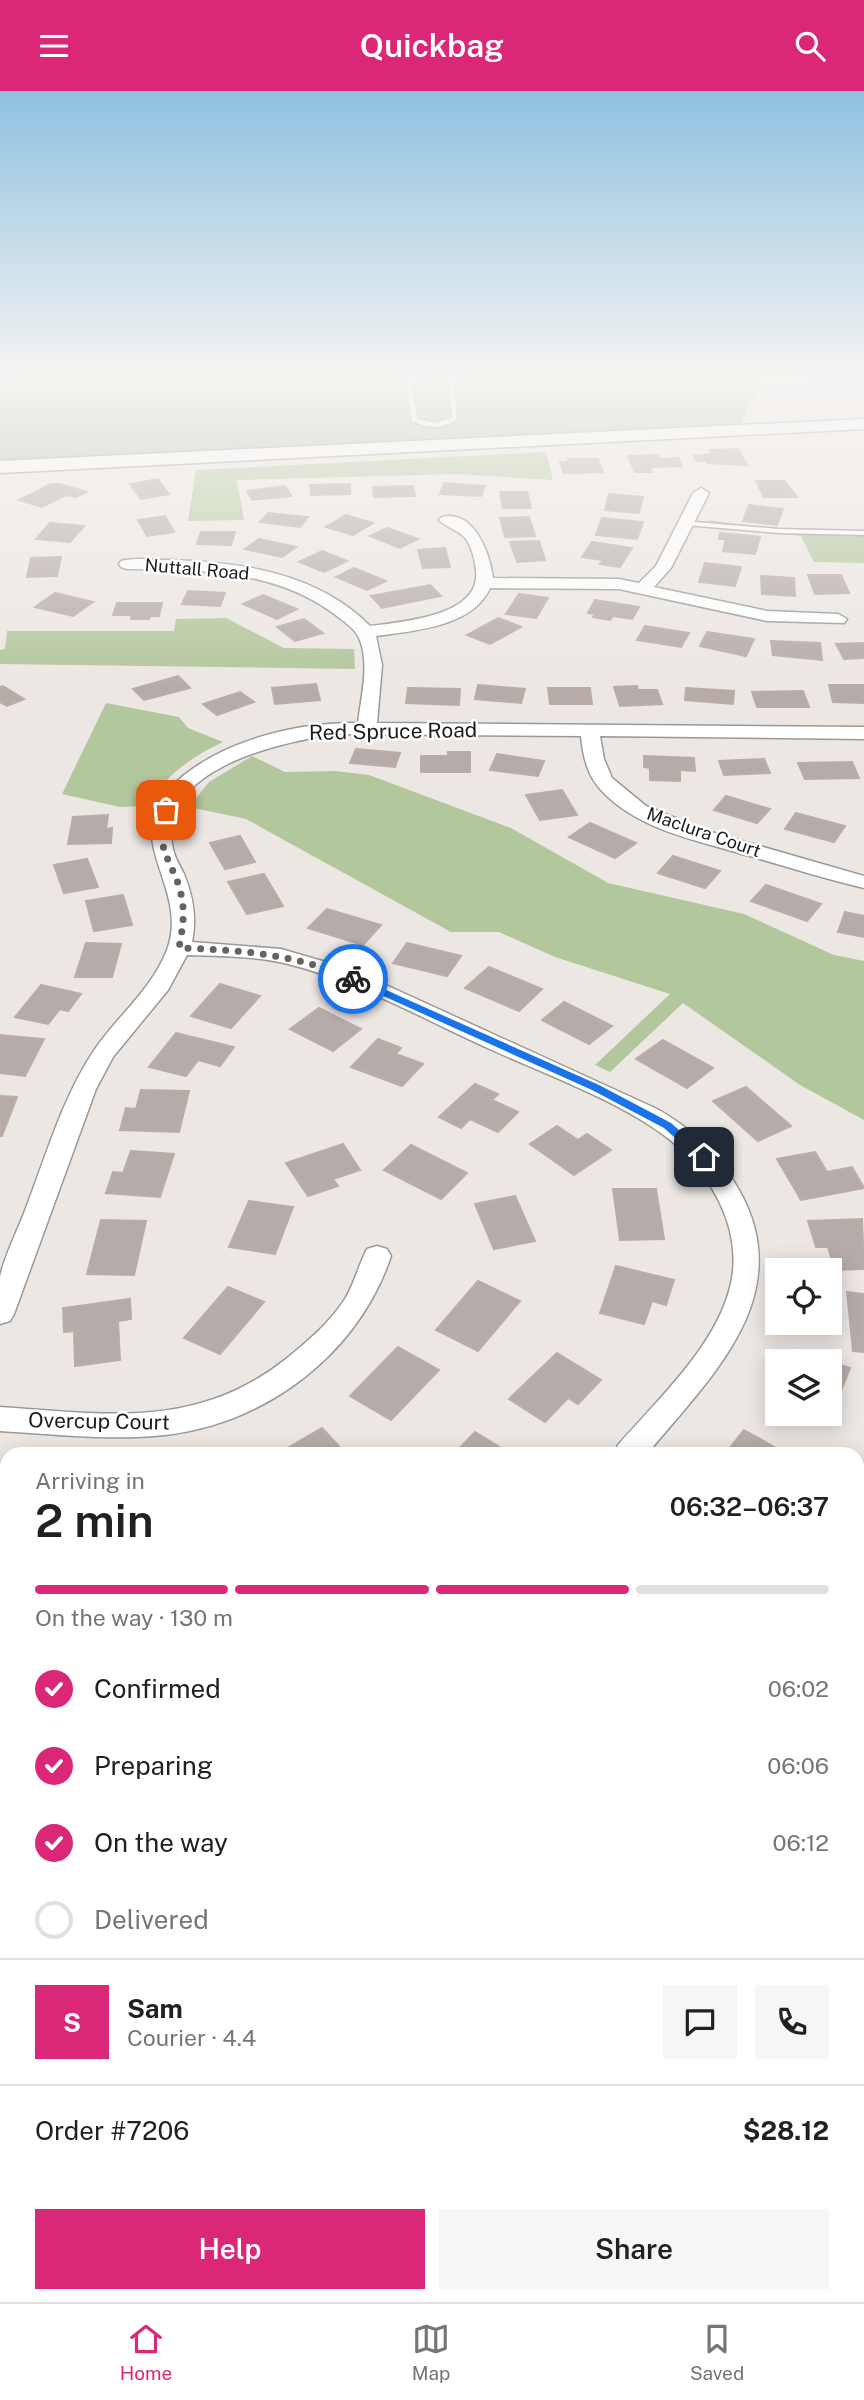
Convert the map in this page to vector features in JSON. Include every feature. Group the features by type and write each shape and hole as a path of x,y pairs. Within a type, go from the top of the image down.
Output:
{"street":[{"path":"644,588 663,568 701,493"},
{"path":"367,727 373,665 366,632 420,624 444,617 476,599 487,583 487,573 475,539 465,528 447,520"},
{"name":"Nuttall Road","path":"127,564 214,567 274,579 327,600 366,632"},
{"path":"487,583 582,582 644,588 721,608 767,615 838,619"},
{"name":"Red Spruce Road","path":"0,1314 84,1089 103,1055 154,992 179,948 184,920 182,897 163,853 160,834 166,810 182,788 215,762 262,742 313,731 367,727 864,733"},
{"name":"Maclura Court","path":"590,730 593,757 606,783 645,813 675,826 864,882"},
{"path":"179,948 264,953 339,972 596,1088 667,1125 704,1157 728,1192 744,1231 747,1272 741,1302 727,1331 709,1357 635,1447"},
{"name":"Overcup Court","path":"0,1419 143,1426 190,1421 230,1409 258,1396 284,1378 348,1319 366,1290 377,1257"}],"lane":[{"path":"687,523 779,531 864,533"}],"green space":[{"path":"195,479 267,479 237,480 244,520 188,521"},
{"path":"708,520 766,528 864,530 864,563 814,562 801,536 705,526"},
{"path":"226,618 284,648 354,649 355,669 0,664 0,650 5,649 7,631 174,631 176,619"},
{"path":"106,703 179,717 188,728 223,742 180,768 153,795 146,806 120,807 62,794"},
{"path":"252,756 285,772 335,771 369,775 511,828 608,883 744,914 834,955 864,961 864,1120 800,1085 683,1003 610,1072 595,1065 670,994 555,957 499,932 451,932 246,819 189,807 209,782"}],"building":[{"path":"158,479 169,494 141,499 130,484"},
{"path":"756,481 785,481 797,497 764,497"},
{"path":"444,483 485,486 481,496 440,494"},
{"path":"51,484 87,492 76,497 66,495 42,507 19,500"},
{"path":"350,484 350,494 311,495 310,485"},
{"path":"285,486 291,496 252,500 247,491"},
{"path":"413,486 415,496 374,497 373,487"},
{"path":"500,492 527,492 531,508 503,508"},
{"path":"609,494 643,497 639,513 605,510"},
{"path":"749,505 783,509 777,525 743,521"},
{"path":"268,513 308,517 300,527 260,522"},
{"path":"346,515 373,523 353,535 326,527"},
{"path":"165,516 174,532 147,536 138,520"},
{"path":"529,517 535,536 505,537 500,518"},
{"path":"602,518 643,522 637,539 596,535"},
{"path":"50,523 84,526 70,542 36,539"},
{"path":"387,528 418,539 400,548 370,536"},
{"path":"201,532 235,532 231,545 197,544"},
{"path":"720,533 760,537 755,554 723,551 726,539 719,539"},
{"path":"259,539 296,547 282,557 245,549"},
{"path":"539,541 545,560 517,562 510,542"},
{"path":"592,542 632,548 620,567 600,564 603,560 582,557"},
{"path":"445,548 450,567 423,568 418,550"},
{"path":"322,551 347,561 324,572 299,562"},
{"path":"61,557 57,576 27,577 31,558"},
{"path":"705,563 741,567 735,586 699,582"},
{"path":"354,568 386,581 367,590 336,577"},
{"path":"808,575 841,575 849,593 815,594"},
{"path":"761,576 794,578 795,596 762,594"},
{"path":"430,585 441,596 382,608 371,596"},
{"path":"188,591 225,593 220,606 182,604"},
{"path":"55,593 93,602 73,616 35,607"},
{"path":"519,594 548,598 536,618 506,614"},
{"path":"263,595 297,609 277,619 243,604"},
{"path":"595,600 639,607 632,619 613,616 610,620 593,617 595,614 588,613"},
{"path":"117,603 162,603 159,616 131,619 132,615 113,615"},
{"path":"498,618 521,627 490,644 467,635"},
{"path":"304,619 323,633 295,641 277,627"},
{"path":"645,626 689,633 681,647 637,640"},
{"path":"707,632 754,639 746,656 700,646"},
{"path":"771,641 820,643 822,660 773,655"},
{"path":"864,643 864,658 844,659 836,644"},
{"path":"178,676 190,688 144,700 133,689"},
{"path":"316,684 320,700 275,704 272,688"},
{"path":"478,685 525,689 521,703 475,699"},
{"path":"829,685 864,685 864,703 833,702"},
{"path":"3,686 24,699 7,706 0,702 0,687"},
{"path":"637,686 638,690 657,690 662,704 620,706 614,687"},
{"path":"408,688 460,689 459,705 406,703"},
{"path":"548,688 590,688 592,704 550,704"},
{"path":"686,688 734,691 733,704 685,700"},
{"path":"803,691 809,707 757,707 752,692"},
{"path":"240,692 254,702 217,715 203,704"},
{"path":"356,749 400,753 395,767 350,763"},
{"path":"448,752 470,752 470,772 421,772 421,756 448,756"},
{"path":"497,754 544,761 538,776 490,770"},
{"path":"644,756 694,758 695,771 680,770 680,781 650,780 650,768 644,767"},
{"path":"764,759 770,773 724,775 719,761"},
{"path":"852,762 859,778 805,779 798,763"},
{"path":"562,790 577,815 540,820 526,795"},
{"path":"726,796 770,809 757,823 714,810"},
{"path":"796,813 845,826 834,842 785,829"},
{"path":"108,815 106,829 112,828 111,843 68,844 73,817"},
{"path":"590,823 636,843 615,858 569,837"},
{"path":"240,836 255,862 225,869 210,843"},
{"path":"673,856 720,871 705,888 658,873"},
{"path":"87,859 98,887 64,893 54,865"},
{"path":"264,874 283,906 247,914 228,882"},
{"path":"766,885 821,904 807,921 751,901"},
{"path":"123,895 132,925 94,931 86,901"},
{"path":"327,909 381,925 363,945 308,928"},
{"path":"845,912 864,916 864,937 838,932"},
{"path":"86,943 121,944 112,977 75,977"},
{"path":"407,943 461,956 447,976 393,963"},
{"path":"489,967 542,989 519,1011 465,988"},
{"path":"220,984 260,996 231,1028 191,1016"},
{"path":"41,985 81,994 68,1011 60,1009 48,1024 15,1017"},
{"path":"564,1002 612,1026 589,1044 542,1020"},
{"path":"319,1008 361,1029 333,1051 290,1029"},
{"path":"176,1033 234,1047 220,1066 198,1060 186,1076 149,1067"},
{"path":"0,1035 44,1039 25,1076 0,1073"},
{"path":"378,1039 401,1048 396,1054 423,1064 402,1086 351,1067"},
{"path":"663,1040 713,1068 687,1088 636,1059"},
{"path":"475,1084 498,1094 492,1100 518,1112 498,1132 470,1119 461,1128 439,1117"},
{"path":"746,1087 791,1126 758,1141 713,1101"},
{"path":"141,1090 189,1091 179,1132 120,1130 126,1108 136,1109"},
{"path":"0,1096 17,1097 2,1136 0,1136"},
{"path":"557,1126 578,1140 587,1134 611,1150 574,1175 530,1144"},
{"path":"343,1144 360,1170 333,1179 338,1186 308,1196 286,1163"},
{"path":"411,1145 467,1173 441,1199 384,1170"},
{"path":"131,1151 174,1154 160,1197 106,1193 113,1172 123,1173"},
{"path":"815,1152 827,1172 852,1167 864,1188 801,1200 777,1159"},
{"path":"613,1189 656,1189 664,1239 620,1240"},
{"path":"515,1196 535,1241 494,1249 475,1204"},
{"path":"249,1201 293,1207 275,1254 229,1247"},
{"path":"862,1219 864,1269 842,1270 842,1258 831,1258 828,1247 816,1247 808,1221"},
{"path":"101,1220 146,1221 134,1275 87,1274"},
{"path":"616,1266 674,1280 666,1305 652,1301 644,1324 600,1313"},
{"path":"478,1281 520,1301 478,1351 436,1330"},
{"path":"228,1287 264,1302 220,1354 184,1338"},
{"path":"847,1292 864,1294 864,1352 853,1351"},
{"path":"130,1299 131,1319 118,1321 120,1360 75,1366 74,1331 64,1332 63,1308"},
{"path":"398,1347 439,1370 391,1420 350,1396"},
{"path":"557,1353 601,1380 578,1404 568,1398 545,1422 509,1399"},
{"path":"842,1366 850,1368 842,1388"},
{"path":"322,1428 340,1447 289,1447"},
{"path":"744,1430 774,1447 731,1447"},
{"path":"475,1432 500,1447 461,1447"}],"way so far":[{"path":"166,810 160,834 163,853 182,897 184,920 179,948 234,950 293,958 353,979"}],"route":[{"path":"353,979 596,1088 667,1125 704,1157"}]}
